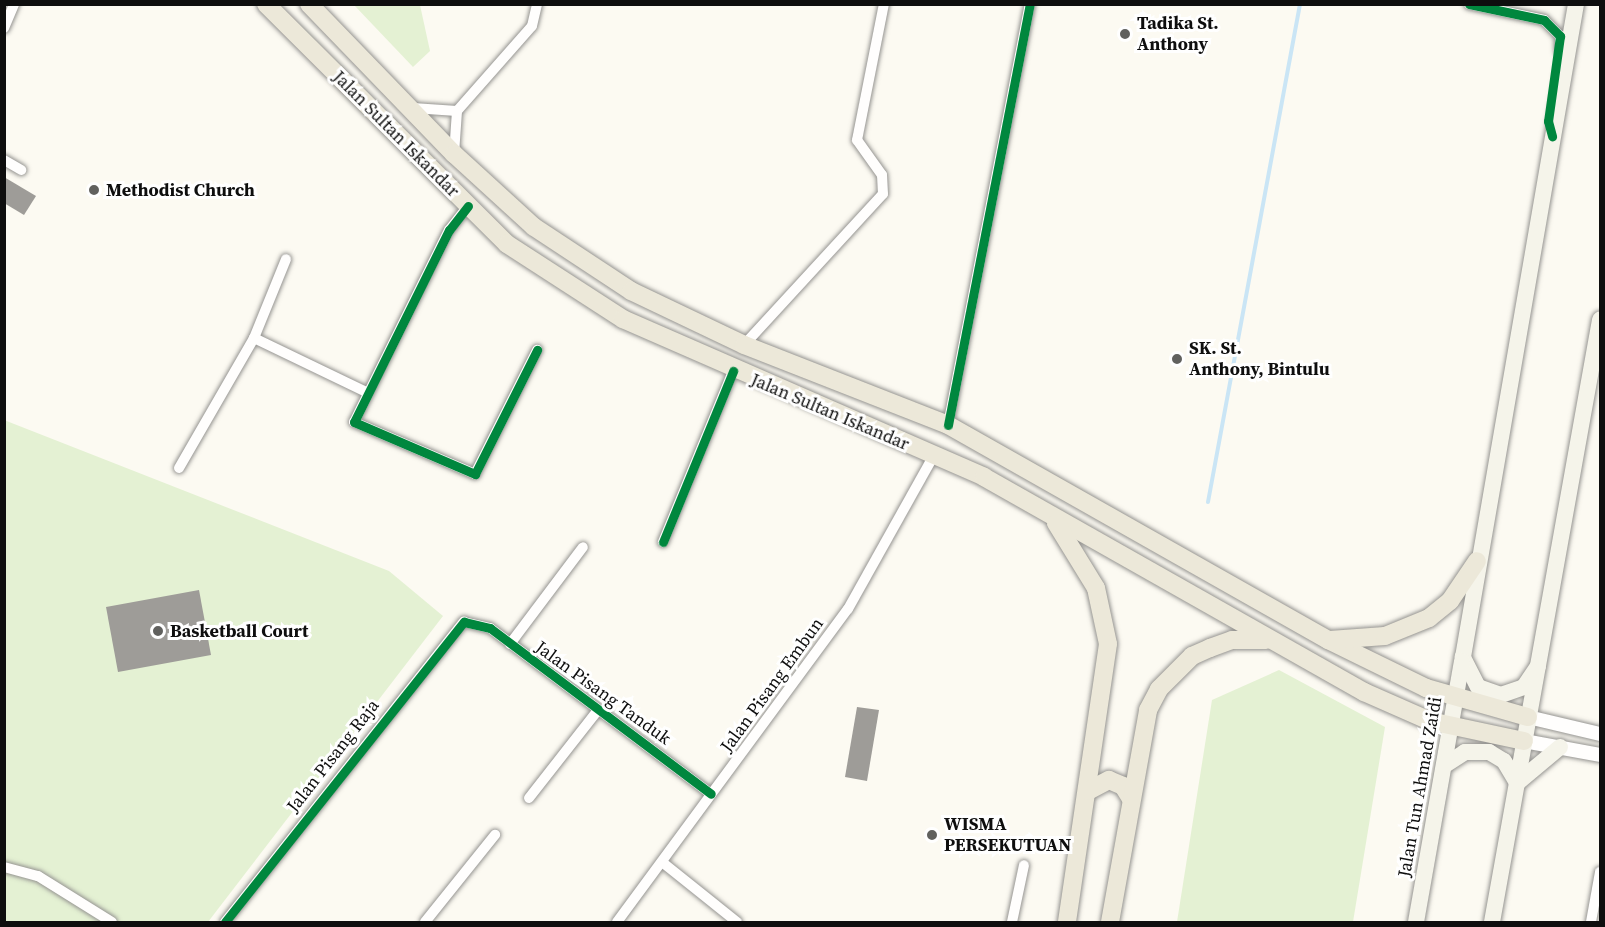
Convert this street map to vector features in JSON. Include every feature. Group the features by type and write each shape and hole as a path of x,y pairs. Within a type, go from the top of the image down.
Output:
{"main road":[{"name":"Jalan Sultan Iskandar","path":"266,4 468,206 533,264 614,314 733,371 934,455 1047,513 1083,559 1106,621 1108,644 1067,922"},
{"name":"Jalan Sultan Iskandar","path":"309,4 454,154 552,241 631,291 744,345 948,425 1065,487 1328,640 1456,699 1528,717"},
{"name":"Jalan Tun Ahmad Zaidi","path":"1416,922 1445,765 1477,561 1576,4"},
{"path":"1492,922 1600,320"},
{"path":"1047,513 1364,692 1451,725 1524,741"},
{"path":"1328,640 1385,636 1429,618 1450,601 1477,561"},
{"path":"1110,922 1148,710 1172,673 1192,656 1232,640 1277,641"},
{"path":"1463,657 1478,687 1501,695 1524,687 1538,666"},
{"path":"1517,783 1560,747"},
{"path":"1445,765 1465,752 1489,752 1504,761 1517,783"},
{"path":"1088,791 1109,780 1123,786 1131,799"}],"street":[{"path":"4,28 14,4"},
{"path":"454,154 457,111 532,26 537,4"},
{"path":"744,345 883,194 882,174 857,140 884,4"},
{"path":"948,425 1030,4"},
{"path":"1469,4 1544,20 1560,36 1548,121 1552,136"},
{"path":"405,104 423,112 457,111"},
{"path":"4,160 21,170"},
{"path":"468,206 449,230 366,392 354,418 357,425 475,474 537,350"},
{"path":"179,468 254,338 286,260"},
{"path":"254,338 366,392"},
{"path":"663,542 733,371"},
{"name":"Jalan Pisang Embun","path":"617,922 859,593 934,455"},
{"path":"510,644 583,547"},
{"name":"Jalan Pisang Tanduk","path":"474,621 510,644 711,794"},
{"name":"Jalan Pisang Raja","path":"225,922 456,626 474,621"},
{"path":"529,798 598,710"},
{"path":"1528,717 1600,734"},
{"path":"1524,741 1600,755"},
{"path":"425,922 495,835"},
{"path":"662,862 737,922"},
{"path":"1012,922 1024,865"},
{"path":"4,867 38,876 112,922"},
{"path":"1591,922 1599,894 1600,872"}],"green space":[{"path":"354,5 420,5 430,51 413,67"},
{"path":"4,420 389,571 443,616 208,922 5,922"},
{"path":"1279,670 1385,727 1353,922 1177,922 1212,700"}],"building":[{"path":"4,177 36,196 24,215 4,203"},
{"name":"Basketball Court","path":"199,590 211,655 118,672 106,607"},
{"path":"857,707 879,710 867,781 845,777"}],"waterway":[{"path":"1208,502 1300,4"}],"cycle path":[{"path":"948,425 1030,4"},
{"path":"1469,4 1544,20 1560,36 1548,121 1552,136"},
{"path":"468,206 449,230 354,422 475,474 537,350"},
{"path":"663,542 733,371"},
{"path":"225,922 464,622 490,628 711,794"}],"place":[{"name":"Tadika St. Anthony","path":"1125,34"},
{"name":"Methodist Church","path":"94,190"},
{"name":"SK. St. Anthony, Bintulu","path":"1177,359"},
{"name":"Basketball Court","path":"158,631"},
{"name":"WISMA PERSEKUTUAN","path":"932,835"}]}
